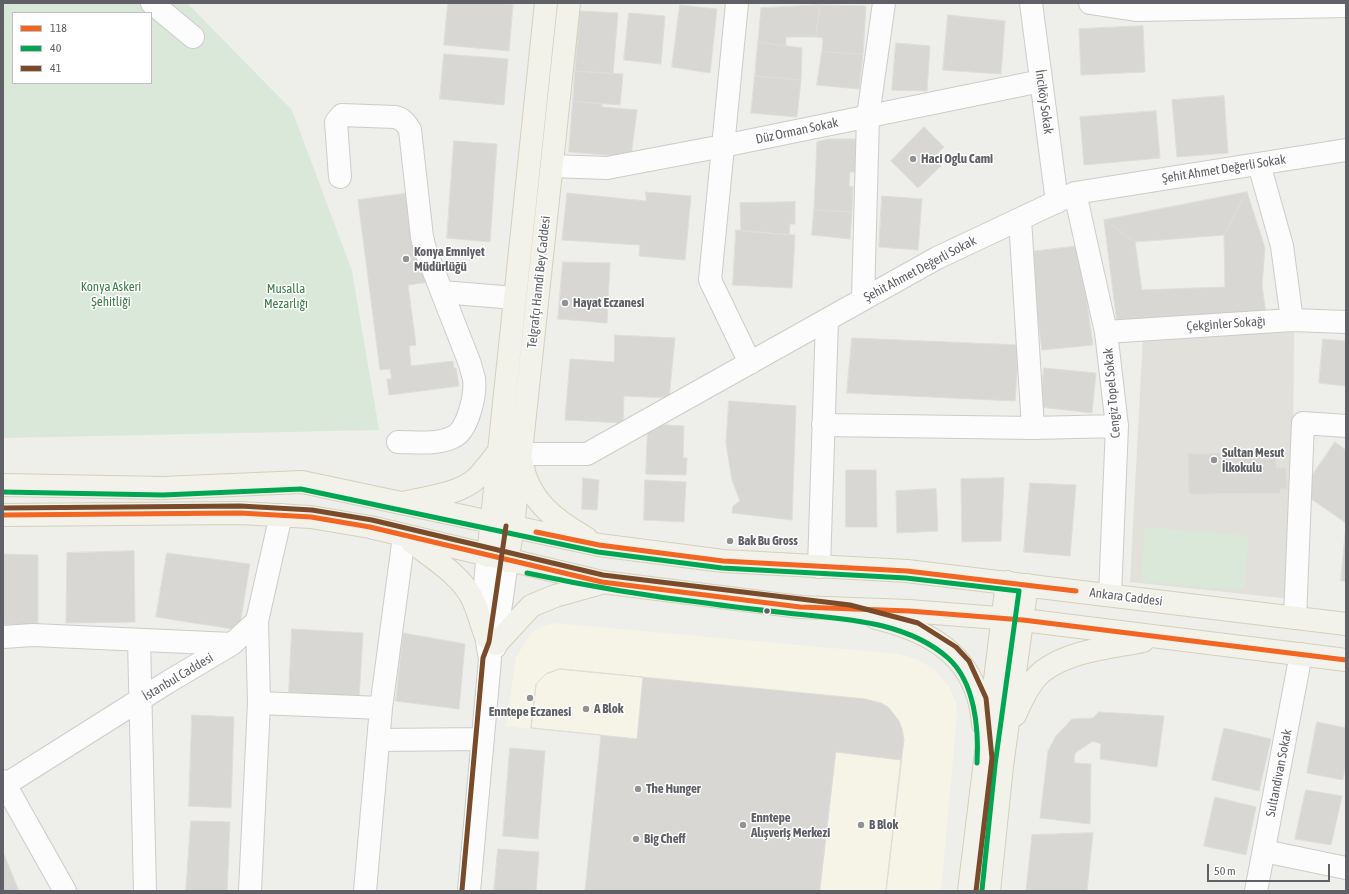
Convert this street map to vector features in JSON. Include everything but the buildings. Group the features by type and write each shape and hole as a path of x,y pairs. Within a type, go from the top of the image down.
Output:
{"main road":[{"name":"Telgrafçı Hamdi Bey Caddesi","path":"498,558 491,523 546,3"},
{"name":"Telgrafçı Hamdi Bey Caddesi","path":"498,558 513,527 569,3"},
{"path":"402,504 433,497 463,486 476,479 499,452"},
{"path":"521,454 524,474 529,488 536,500 548,512 599,545"},
{"name":"Ankara Caddesi","path":"3,485 162,488 302,482 599,545 723,561 907,572 1346,624"},
{"path":"3,515 282,515 344,522 602,582 849,612 916,630 952,653 964,666 979,699 994,762 989,891"},
{"path":"404,536 444,566 465,588 476,607 491,647 531,606 555,596 602,582"},
{"path":"969,891 994,762 1017,584"},
{"path":"800,607 909,611 1013,619 1346,660"},
{"path":"994,762 1024,695 1042,671 1072,656 1164,637"}],"street":[{"path":"152,3 193,37"},
{"path":"736,3 710,280 750,363"},
{"path":"863,299 868,116 884,3"},
{"name":"İnciköy Sokak","path":"1030,3 1041,81 1066,197"},
{"path":"1090,3 1136,10 1259,5 1346,6"},
{"name":"Düz Orman Sokak","path":"552,166 607,168 723,146 1041,81"},
{"path":"340,177 336,122 342,115 395,116 401,118 407,123 410,130 422,237 470,364 474,379 473,394 467,419 462,431 454,437 443,440 398,442"},
{"name":"Şehit Ahmet Değerli Sokak","path":"521,454 587,454 937,258 1066,197 1346,150"},
{"path":"1259,164 1282,246 1292,320"},
{"name":"Cengiz Topel Sokak","path":"1066,197 1106,332 1117,426 1110,595"},
{"path":"1020,219 1033,428"},
{"path":"442,292 515,298"},
{"path":"819,567 827,320"},
{"name":"Çekginler Sokağı","path":"1106,332 1292,320 1346,322"},
{"path":"1294,618 1303,423 1346,426"},
{"path":"823,425 1033,428 1117,426"},
{"path":"250,891 259,703 257,621 282,515"},
{"path":"366,891 381,708 404,536"},
{"path":"469,891 491,647 484,591 498,558"},
{"name":"İstanbul Caddesi","path":"3,784 232,644 257,621"},
{"path":"3,638 33,635 232,644"},
{"path":"139,640 145,891"},
{"name":"Sultandivan Sokak","path":"1256,891 1301,654"},
{"path":"259,703 381,708"},
{"path":"379,740 483,739"},
{"path":"3,784 65,891"},
{"path":"1264,851 1346,868"}],"shaded area":[{"name":"Sultan Mesut İlkokulu","path":"1294,327 1292,599 1130,582 1143,337"},
{"name":"Enntepe Alışveriş Merkezi","path":"555,623 899,654 914,658 934,669 950,688 956,702 957,716 941,891 585,891 601,736 506,726 516,657 531,633 542,626"}],"green space":[{"path":"3,3 187,3 292,110 352,271 379,430 3,438"},
{"path":"1145,527 1249,536 1244,590 1140,582"}],"transit line":[{"name":"40","path":"3,492 163,495 301,489 598,552 722,568 906,578 1019,591 995,765 982,890"},
{"name":"41","path":"3,508 240,506 312,510 372,520 603,575 850,605 918,623 956,647 969,661 986,698 992,758 976,891"},
{"name":"118","path":"3,515 240,513 311,517 370,527 602,582 800,607 909,611 1023,620 1346,660"},
{"name":"41","path":"462,890 483,658 489,642 506,526"},
{"name":"118","path":"536,532 599,545 723,561 907,571 1076,591"},
{"name":"40","path":"527,573 661,597 850,620 892,629 912,636 931,645 948,658 957,668 964,680 970,693 976,721 977,763"}],"place":[{"name":"Haci Oglu Cami","path":"913,159"},
{"name":"Konya Emniyet Müdürlüğü","path":"406,259"},
{"name":"Hayat Eczanesi","path":"565,303"},
{"name":"Sultan Mesut İlkokulu","path":"1214,460"},
{"name":"Bak Bu Gross","path":"730,541"},
{"name":"Enntepe Eczanesi","path":"530,698"},
{"name":"A Blok","path":"586,709"},
{"name":"The Hunger","path":"638,789"},
{"name":"Enntepe Alışveriş Merkezi","path":"743,825"},
{"name":"B Blok","path":"861,825"},
{"name":"Big Cheff","path":"636,839"}],"park label":[{"name":"Konya Askeri Şehitliği","path":"111,294"},
{"name":"Musalla Mezarlığı","path":"286,296"}]}
